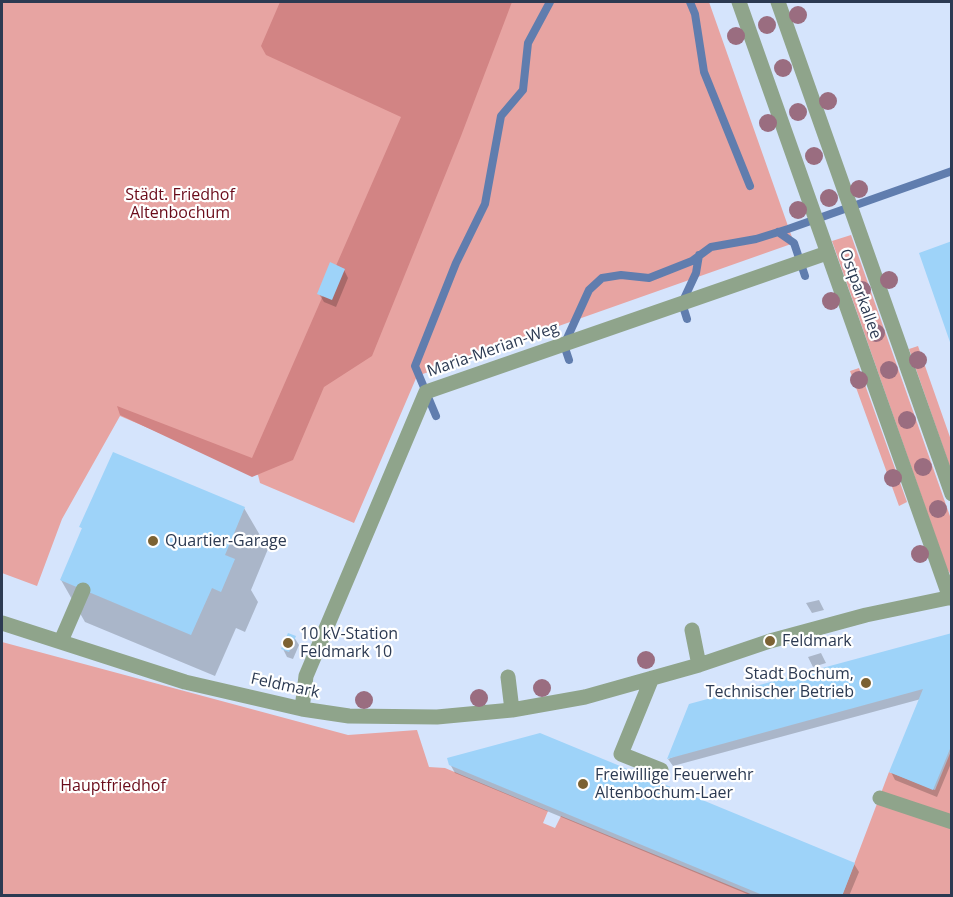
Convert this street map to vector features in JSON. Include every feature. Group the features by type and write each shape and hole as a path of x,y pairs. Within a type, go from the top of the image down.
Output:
{"street":[{"name":"Ostparkallee","path":"739,2 950,598"},
{"name":"Ostparkallee","path":"778,2 951,494"},
{"name":"Maria-Merian-Weg","path":"302,709 306,676 426,392 827,253"},
{"path":"61,641 83,590"},
{"name":"Feldmark","path":"2,623 185,682 302,709 349,716 437,717 512,710 585,697 816,628 950,598"},
{"path":"692,630 699,664"},
{"path":"508,677 512,710"},
{"path":"652,678 621,754 661,770"},
{"path":"880,798 951,822"}],"green space":[{"name":"Städt. Friedhof Altenbochum","path":"2,2 709,2 794,243 417,376 354,523 260,483 258,475 120,416 62,519 37,586 2,573"},
{"path":"851,235 951,519 951,575 832,241"},
{"path":"918,346 951,440 951,470 909,349"},
{"path":"859,368 907,502 899,506 850,371"},
{"name":"Hauptfriedhof","path":"2,642 348,735 417,730 429,767 445,768 548,811 543,823 555,828 561,816 753,895 2,895"},
{"path":"951,751 951,895 842,896 889,772 935,790"}],"shaded area":[{"path":"280,2 512,2 461,136 372,356 324,387 293,460 252,477 120,415 117,406 252,458 401,117 266,55 261,46"}],"building":[{"path":"952,241 952,345 951,345 919,253"},
{"path":"330,262 345,269 332,300 317,294"},
{"name":"Quartier-Garage","path":"113,452 245,507 225,555 235,559 221,592 212,588 191,635 60,580 82,528 79,527"},
{"name":"10 kV-Station Feldmark 10","path":"288,633 296,636 289,652 281,649"},
{"path":"952,633 952,744 933,790 889,772 923,689 667,759 689,704"},
{"path":"540,733 855,863 842,896 765,896 449,765 447,758"}],"waterway":[{"path":"436,416 415,366 456,263 485,204 501,116 523,90 528,43 550,2"},
{"path":"690,2 695,14 704,72 750,186"},
{"path":"569,360 564,345 589,290 602,278 621,275 649,278 692,261 711,247 756,239 788,229 952,171"},
{"path":"778,232 794,243 805,276"},
{"path":"687,319 682,303 696,273 699,255"}],"place":[{"name":"Quartier-Garage","path":"153,541"},
{"name":"Feldmark","path":"770,641"},
{"name":"10 kV-Station Feldmark 10","path":"288,643"},
{"name":"Stadt Bochum, Technischer Betrieb","path":"866,683"},
{"name":"Freiwillige Feuerwehr Altenbochum-Laer","path":"583,784"}]}
